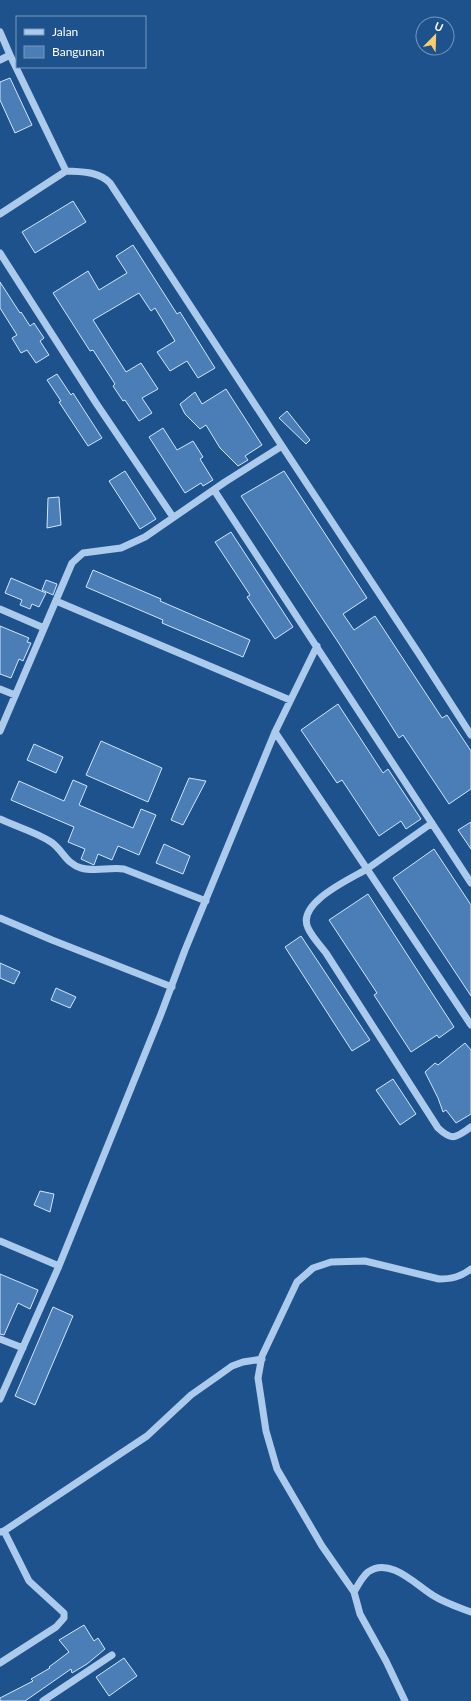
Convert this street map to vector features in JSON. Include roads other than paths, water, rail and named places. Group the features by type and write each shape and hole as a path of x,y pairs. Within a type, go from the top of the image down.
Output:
{"street":[{"path":"0,32 16,67"},
{"path":"0,60 10,55"},
{"path":"16,68 66,171"},
{"path":"0,214 66,171 93,173 104,176 471,735"},
{"path":"0,253 96,403 173,517"},
{"path":"0,731 72,564 76,558 83,553 121,548 144,537 282,446"},
{"path":"214,490 471,883"},
{"path":"56,601 290,700"},
{"path":"0,609 44,628"},
{"path":"0,1399 60,1266 172,987 185,950 275,732 317,646"},
{"path":"0,689 15,695"},
{"path":"275,732 471,1025"},
{"path":"0,819 50,841 58,847 68,861 80,868 90,870 116,868 124,869 206,901"},
{"path":"432,823 367,869 333,888 311,907 307,915 308,928 326,953 438,1128 445,1135 456,1137 471,1127"},
{"path":"0,918 172,987"},
{"path":"0,1241 60,1266"},
{"path":"405,1701 360,1614 354,1592 322,1546 277,1469 266,1431 258,1378 262,1359 298,1282 313,1268 331,1262 365,1261 438,1279 460,1277 471,1269"},
{"path":"0,1339 23,1348"},
{"path":"0,1663 56,1627 64,1618 64,1613 29,1581 2,1532 147,1436 191,1395 232,1366 243,1362 262,1359"},
{"path":"354,1592 368,1572 375,1568 385,1568 401,1574 434,1596 471,1612"},
{"path":"43,1701 112,1655"}]}
